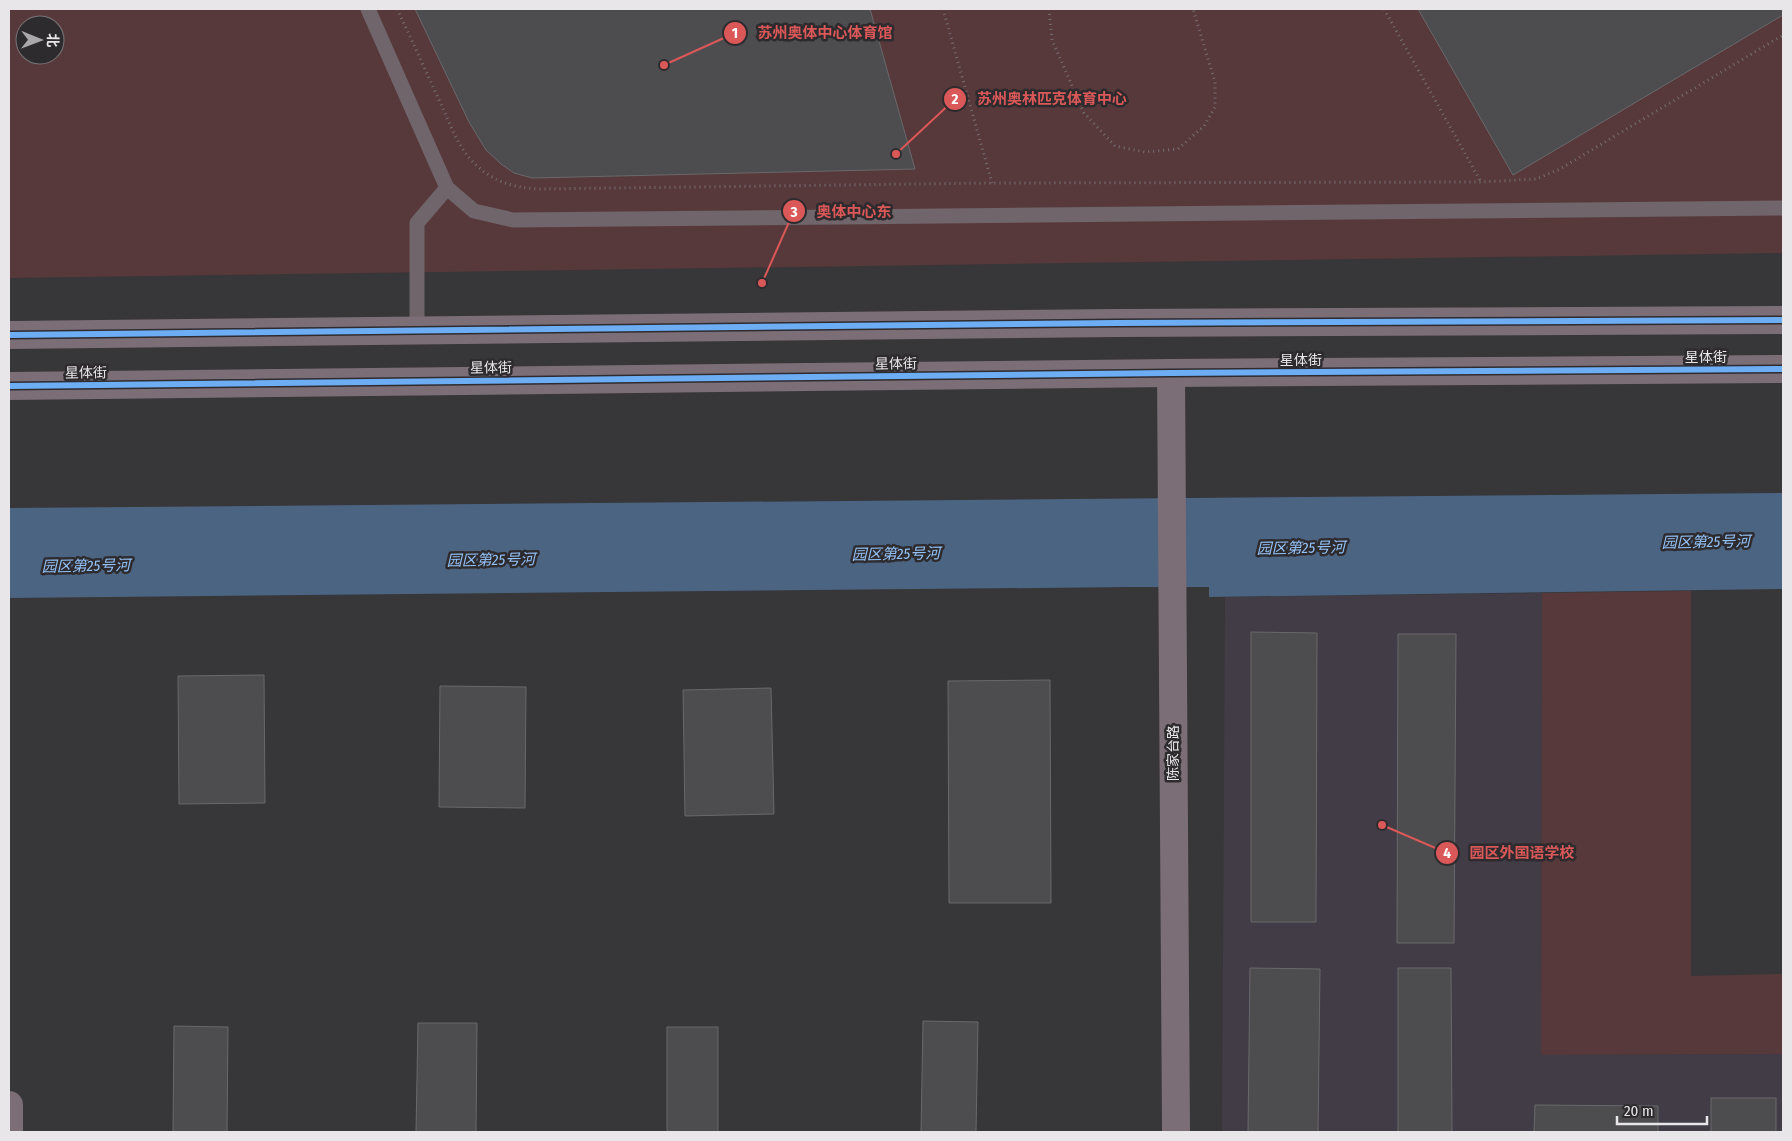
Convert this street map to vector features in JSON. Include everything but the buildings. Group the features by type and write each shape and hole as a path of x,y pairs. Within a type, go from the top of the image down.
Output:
{"street":[{"path":"9,335 1117,323 1783,320"},
{"name":"星体街","path":"9,386 1783,369"},
{"name":"陈家台路","path":"1171,374 1176,1132"},
{"path":"9,1104 9,1132"}],"lane":[{"path":"368,9 447,188 474,211 513,220 1783,208"},
{"path":"417,331 417,224 447,188"}],"path":[{"path":"397,9 453,130 474,164 489,175 516,187 538,189 992,184 1482,182 1536,179 1560,169 1783,36"},
{"path":"943,9 992,184"},
{"path":"1049,9 1052,40 1084,113 1116,146 1145,152 1178,149 1204,126 1215,106 1215,82 1193,9"},
{"path":"1384,9 1482,182"}],"shaded area":[{"path":"9,9 1783,9 1783,253 9,278"},
{"path":"1691,591 1691,976 1783,974 1783,1054 1541,1055 1542,593"},
{"path":"1542,593 1541,1055 1783,1054 1783,1132 1222,1132 1225,597"}],"water":[{"name":"园区第25号河","path":"1783,493 1783,589 1209,597 1209,587 1131,587 9,598 9,508"}],"cycle path":[{"path":"9,335 1117,323 1783,320"},
{"path":"9,386 1171,373 1783,369"}],"place":[{"name":"苏州奥体中心体育馆","path":"664,65"},
{"name":"苏州奥林匹克体育中心","path":"896,154"},
{"name":"奥体中心东","path":"762,283"},
{"name":"园区外国语学校","path":"1382,825"}]}
